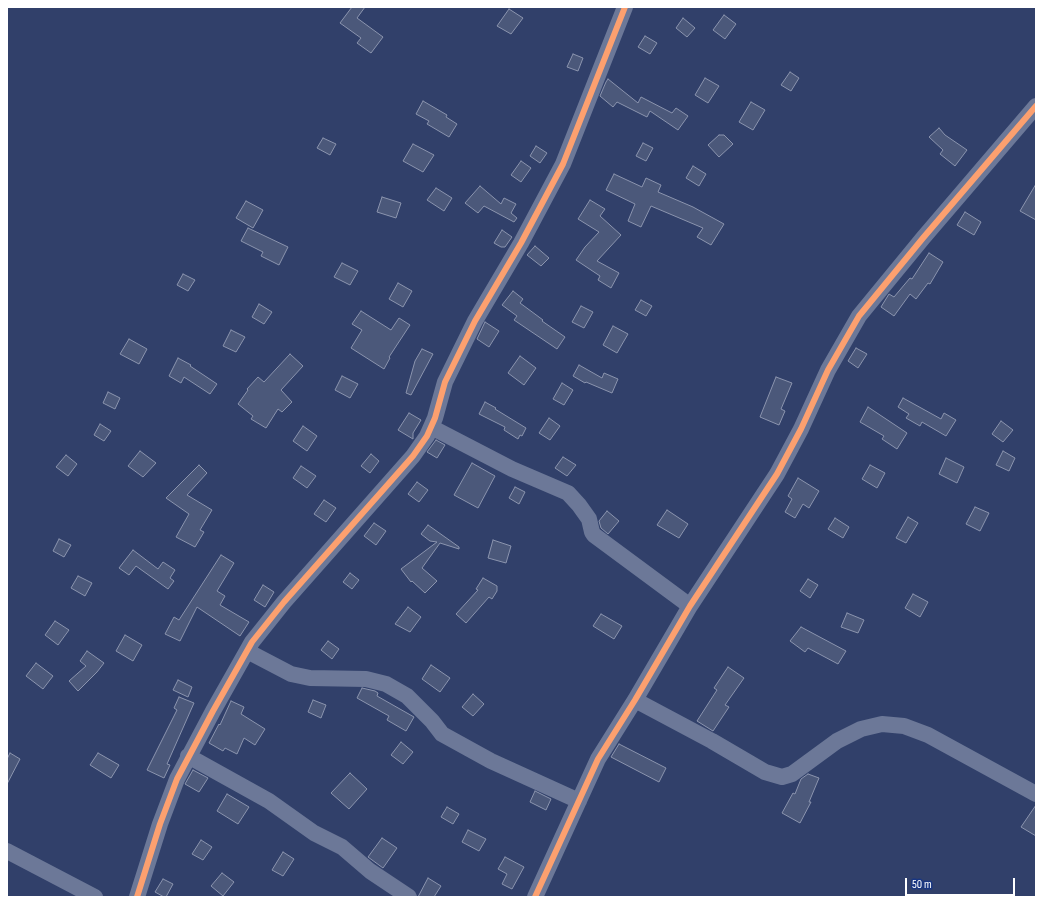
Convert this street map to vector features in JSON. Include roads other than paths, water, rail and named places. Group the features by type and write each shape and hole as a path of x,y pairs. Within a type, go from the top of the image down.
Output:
{"street":[{"path":"137,897 160,824 177,779 188,756 252,642 284,602 413,456 427,436 445,382 474,321 521,243 563,164 625,7"},
{"path":"535,897 598,759 635,700 690,606 777,474 801,429 828,370 860,316 923,238 1036,106"},
{"path":"430,427 512,469 568,493 589,519 594,536 690,606"},
{"path":"247,651 291,674 310,678 366,679 386,684 408,696 432,721 442,734 491,761 579,801"},
{"path":"635,700 712,741 765,772 782,777 792,774 837,741 861,729 882,724 904,726 928,735 1036,794"},
{"path":"188,756 269,801 314,833 342,847 370,871 409,897"},
{"path":"7,851 95,897"}]}
